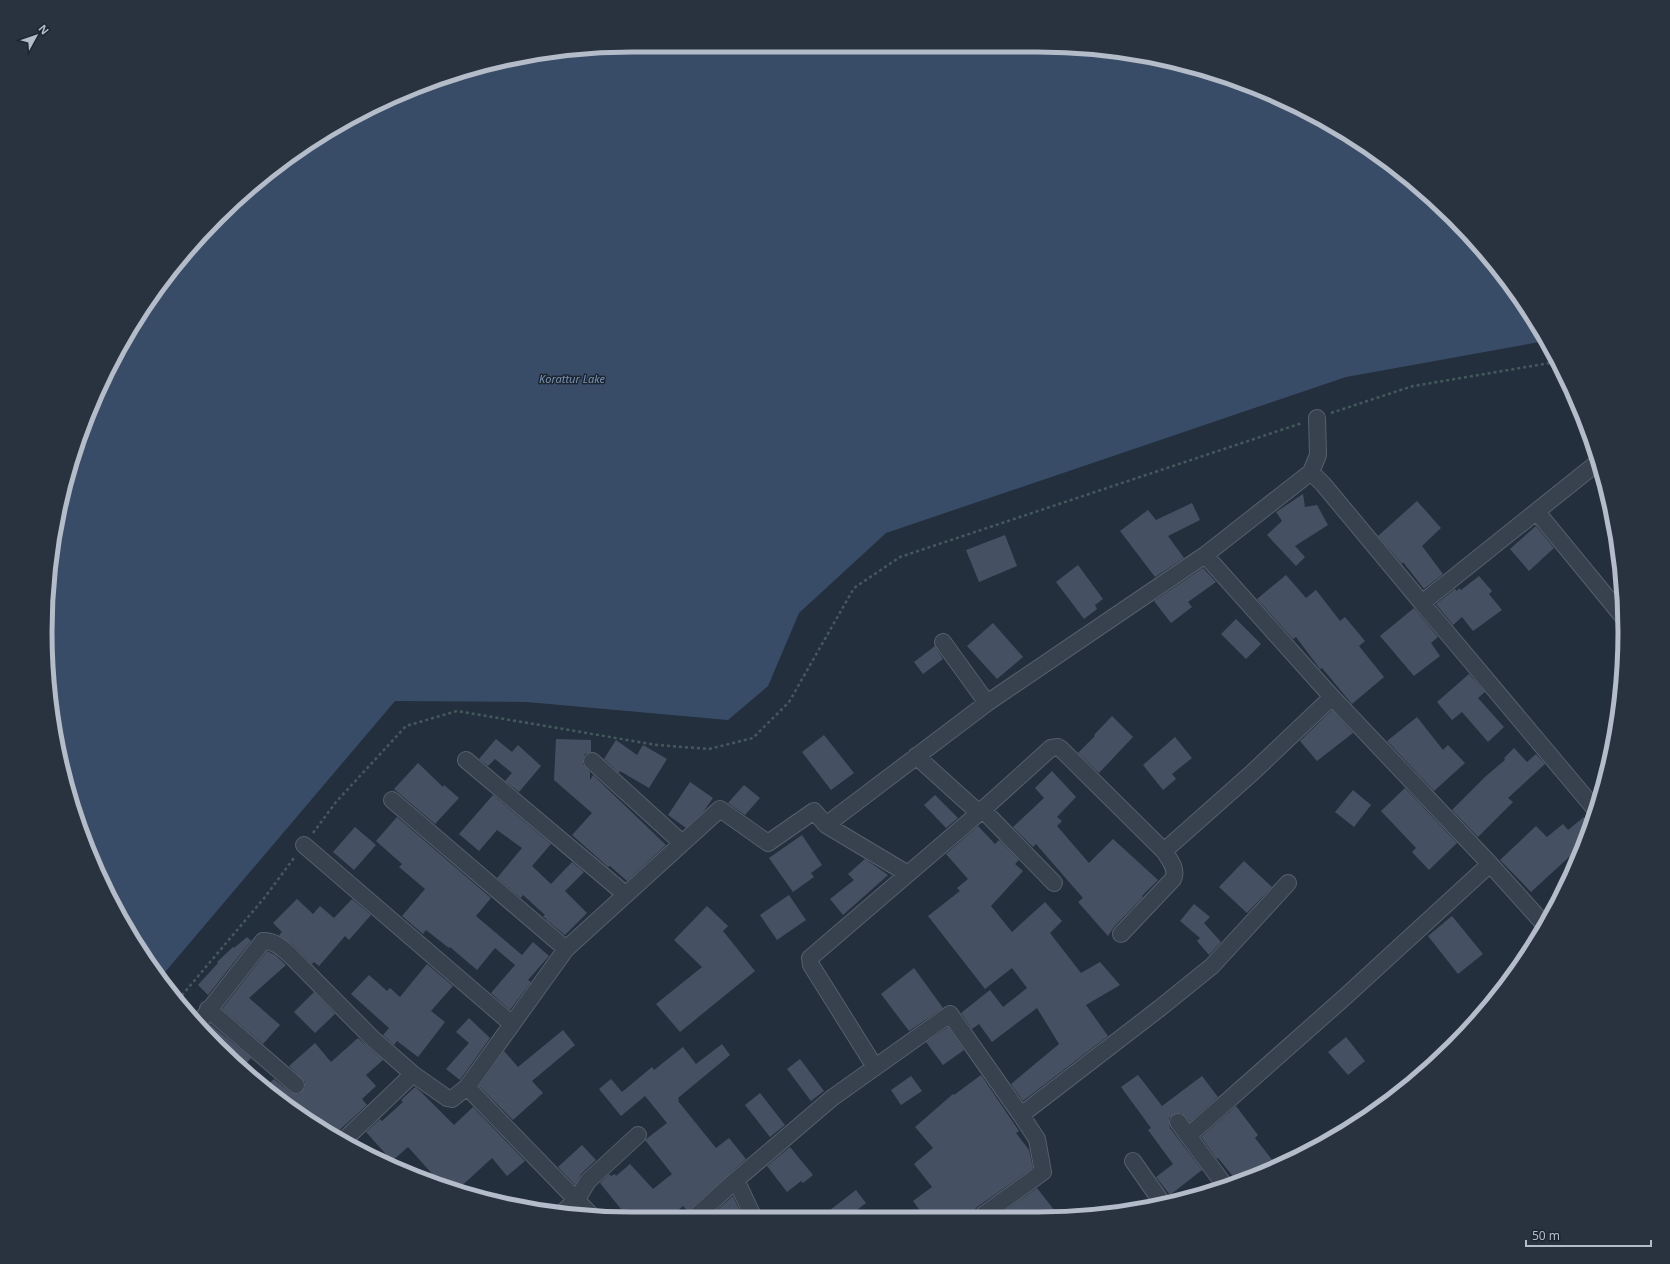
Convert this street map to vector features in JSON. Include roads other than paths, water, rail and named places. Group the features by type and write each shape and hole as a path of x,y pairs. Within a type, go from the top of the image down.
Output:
{"street":[{"path":"826,825 987,703 1205,555 1311,472 1318,455 1317,418"},
{"path":"1422,603 1593,466"},
{"path":"1311,472 1328,490 1591,805"},
{"path":"1537,512 1617,610"},
{"path":"1205,555 1332,697 1490,864 1541,920"},
{"path":"944,642 987,703"},
{"path":"1164,851 1252,773 1332,697"},
{"path":"875,1067 810,962 813,955 981,811 1051,748 1058,748 1164,851 1174,870 1175,875 1173,879 1121,934"},
{"path":"916,756 981,811 1054,883"},
{"path":"466,760 625,894"},
{"path":"592,761 682,843"},
{"path":"392,800 566,949"},
{"path":"201,1019 263,941 270,941 280,946 373,1039 413,1074 447,1098 452,1099 467,1087 566,949 720,809 768,843 814,811 826,825 908,874"},
{"path":"304,845 512,1024"},
{"path":"1188,1136 1352,991 1490,864"},
{"path":"1021,1115 1212,966 1288,883"},
{"path":"208,1009 296,1085"},
{"path":"701,1212 832,1098 950,1014 1037,1139 1044,1172 987,1212"},
{"path":"347,1137 413,1074"},
{"path":"467,1087 587,1210"},
{"path":"1178,1122 1222,1182"},
{"path":"567,1208 577,1199 588,1181 638,1135"},
{"path":"1133,1161 1159,1199"},
{"path":"736,1180 751,1212"}],"water":[{"name":"Korattur Lake","path":"1038,52 1076,53 1151,63 1188,72 1260,96 1295,112 1328,130 1391,172 1448,222 1474,250 1498,279 1540,342 1346,377 886,533 799,613 768,686 728,720 527,702 395,701 164,973 130,922 112,889 96,854 72,782 63,745 57,708 53,670 53,594 63,519 83,446 96,410 112,375 130,342 172,279 222,222 279,172 342,130 375,112 410,96 446,83 519,63 594,53"}]}
